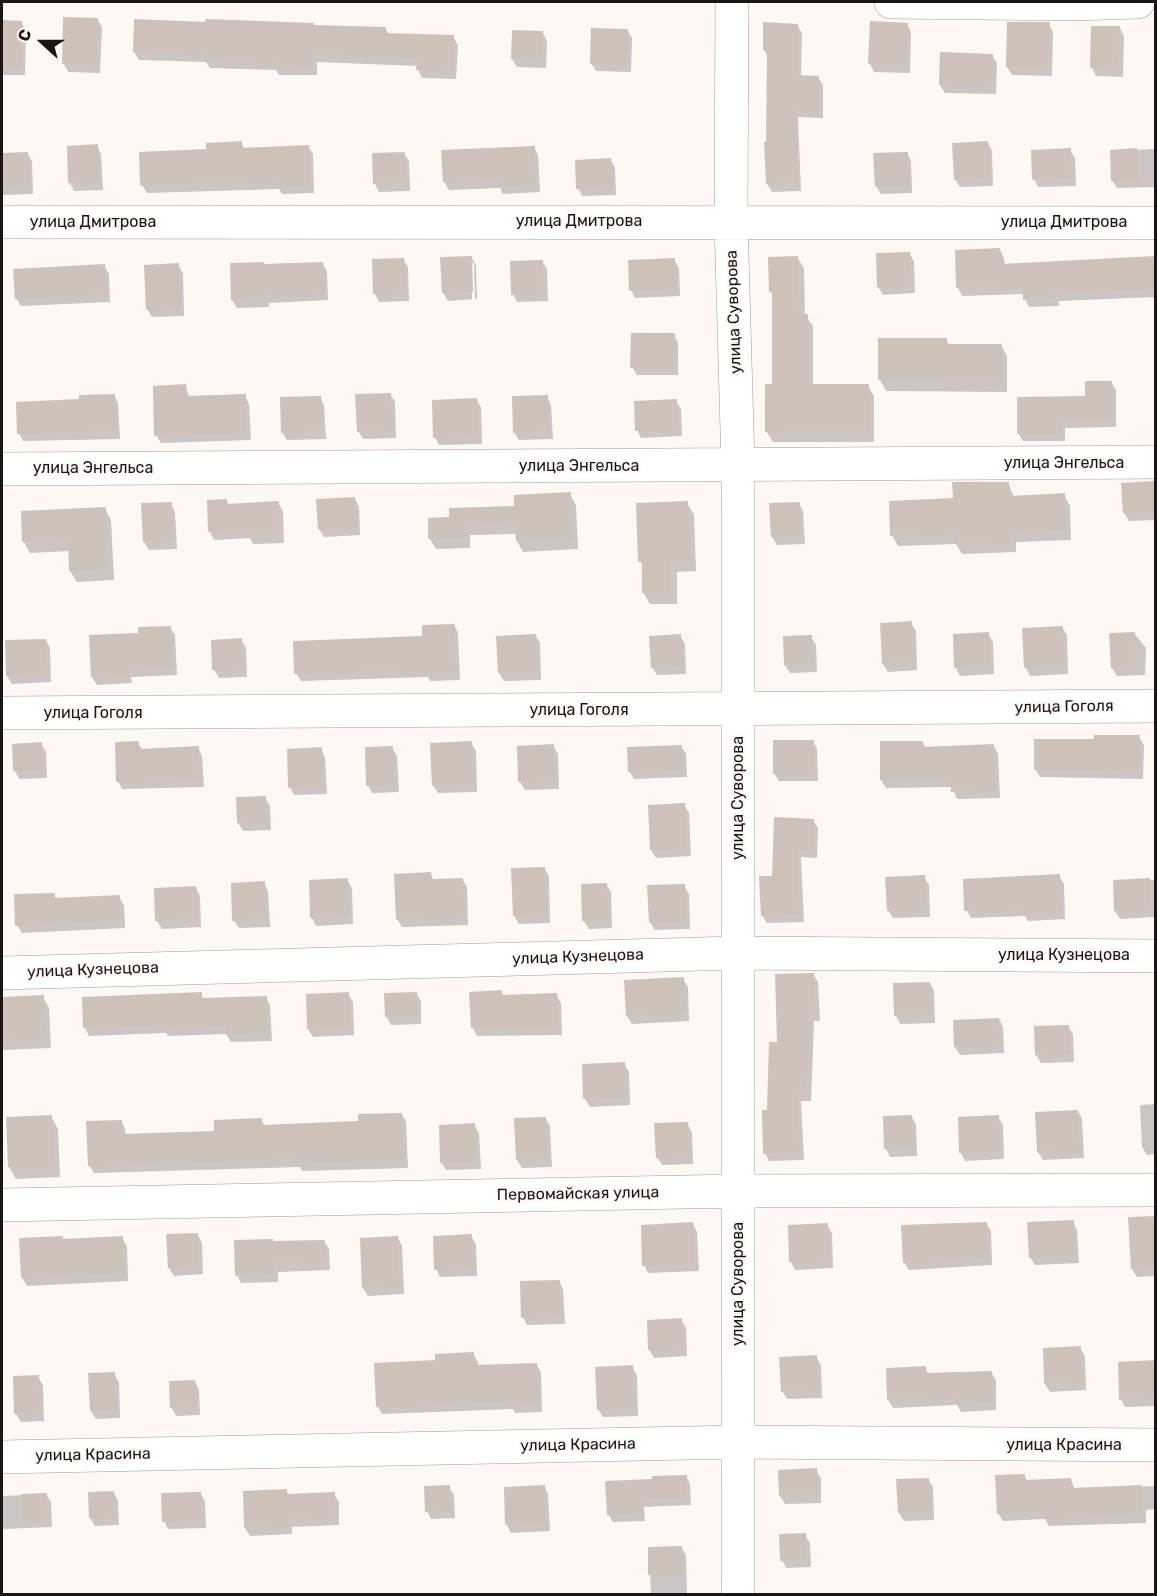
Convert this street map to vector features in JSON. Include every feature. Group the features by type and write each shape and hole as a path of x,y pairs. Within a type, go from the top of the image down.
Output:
{"street":[{"name":"улица Суворова","path":"732,2 731,221 738,465 738,1594"},
{"path":"891,2 1072,4 1138,2"},
{"name":"улица Дмитрова","path":"2,222 1155,223"},
{"name":"улица Энгельса","path":"2,469 1155,462"},
{"name":"улица Гоголя","path":"2,713 1155,706"},
{"name":"улица Кузнецова","path":"2,973 738,953 1155,956"},
{"name":"Первомайская улица","path":"2,1205 737,1191 1155,1190"},
{"name":"улица Красина","path":"2,1457 738,1442 1155,1445"}],"building":[{"path":"63,17 98,18 97,65 62,64"},
{"path":"134,19 314,23 314,25 386,27 386,33 454,35 453,71 416,70 417,58 313,55 313,68 273,67 273,62 204,60 204,54 133,52"},
{"path":"2,20 22,21 21,68 2,67"},
{"path":"870,21 908,23 906,65 868,64"},
{"path":"763,22 798,24 797,75 819,76 819,110 795,110 798,183 766,184 764,142 766,142 767,51 763,50"},
{"path":"1007,22 1050,22 1048,69 1006,67"},
{"path":"1091,26 1120,26 1119,69 1090,68"},
{"path":"591,28 628,29 627,65 590,64"},
{"path":"512,30 543,31 542,60 511,59"},
{"path":"940,52 993,54 992,87 939,85"},
{"path":"242,141 242,148 309,145 311,185 276,187 276,182 140,185 139,152 206,149 206,143"},
{"path":"988,141 990,178 954,180 952,143"},
{"path":"98,144 99,182 68,183 67,146"},
{"path":"535,146 536,185 497,186 497,180 443,182 441,150"},
{"path":"1071,148 1072,178 1032,180 1031,150"},
{"path":"1137,148 1138,180 1111,181 1110,150"},
{"path":"28,152 30,187 2,188 2,153"},
{"path":"405,152 407,183 373,184 372,153"},
{"path":"908,152 909,185 875,187 873,153"},
{"path":"611,158 613,187 576,189 575,160"},
{"path":"1000,248 1001,264 1155,256 1155,289 1055,293 1056,298 1023,300 1023,286 956,288 955,250"},
{"path":"910,252 912,285 877,287 876,253"},
{"path":"472,256 473,292 442,293 440,257"},
{"path":"798,256 800,314 808,314 808,384 869,384 869,431 765,432 765,384 772,384 772,292 769,292 768,257"},
{"path":"404,258 406,293 373,294 372,259"},
{"path":"675,258 676,289 629,291 628,260"},
{"path":"543,260 544,293 511,295 510,261"},
{"path":"264,262 264,264 323,262 325,293 265,295 265,299 231,300 230,263"},
{"path":"179,263 181,308 146,310 144,265"},
{"path":"105,264 106,295 15,299 13,269"},
{"path":"631,333 675,333 674,368 630,368"},
{"path":"878,338 947,338 947,344 1002,344 1002,381 878,380"},
{"path":"1085,381 1112,381 1112,420 1062,420 1062,434 1017,434 1017,397 1085,396"},
{"path":"186,384 187,396 246,394 247,433 154,436 153,386"},
{"path":"391,393 393,430 357,432 355,394"},
{"path":"115,394 116,431 17,434 16,402 79,399 79,395"},
{"path":"548,395 549,431 513,433 512,396"},
{"path":"321,396 322,431 281,433 280,397"},
{"path":"477,398 479,436 433,438 432,400"},
{"path":"677,399 678,429 635,431 634,401"},
{"path":"1155,481 1155,512 1123,513 1121,483"},
{"path":"952,482 1009,482 1010,496 1065,493 1066,530 1011,532 1011,542 955,544 954,533 890,536 889,501 953,498"},
{"path":"571,492 572,539 516,541 515,523 464,525 465,538 428,539 428,518 449,517 449,508 514,506 514,495"},
{"path":"355,497 357,528 318,529 316,499"},
{"path":"227,499 227,504 279,501 280,535 247,536 247,531 208,532 207,500"},
{"path":"688,501 691,560 671,561 671,593 642,593 642,562 638,562 636,503"},
{"path":"172,502 173,541 143,542 141,503"},
{"path":"800,502 801,536 771,537 769,503"},
{"path":"106,507 108,569 69,571 68,540 22,542 21,511"},
{"path":"912,621 913,663 882,664 880,623"},
{"path":"455,624 456,672 424,673 424,670 294,674 293,641 422,636 422,625"},
{"path":"171,626 173,668 128,669 128,676 91,677 89,635 138,633 138,627"},
{"path":"1063,626 1065,667 1024,668 1022,628"},
{"path":"989,632 991,667 954,668 953,634"},
{"path":"1135,632 1136,667 1111,668 1109,633"},
{"path":"536,634 538,672 498,673 496,636"},
{"path":"681,634 683,666 651,668 649,636"},
{"path":"812,635 813,664 784,665 783,636"},
{"path":"242,638 243,669 212,670 211,640"},
{"path":"46,639 48,675 6,676 5,640"},
{"path":"1094,735 1140,735 1139,771 1034,770 1034,739 1094,739"},
{"path":"773,740 814,740 814,774 773,774"},
{"path":"139,741 139,749 199,746 200,780 116,782 115,742"},
{"path":"472,741 474,784 432,786 430,743"},
{"path":"880,741 923,741 923,747 994,744 996,790 951,792 951,780 880,780"},
{"path":"42,742 43,770 13,771 12,744"},
{"path":"554,744 555,781 518,782 517,746"},
{"path":"682,745 683,770 628,772 627,747"},
{"path":"393,746 395,785 366,786 365,747"},
{"path":"322,747 323,787 288,788 287,749"},
{"path":"266,796 267,822 237,823 236,797"},
{"path":"685,803 687,849 650,850 648,805"},
{"path":"774,817 814,819 813,850 798,850 800,914 761,916 759,876 772,876"},
{"path":"545,867 547,915 513,916 511,868"},
{"path":"431,872 432,879 463,878 465,917 396,920 394,874"},
{"path":"1060,874 1061,912 1022,913 1022,909 964,911 963,879"},
{"path":"925,875 926,909 887,911 885,877"},
{"path":"348,878 349,916 310,918 309,880"},
{"path":"1150,878 1151,909 1114,911 1113,880"},
{"path":"265,881 266,919 232,921 231,883"},
{"path":"607,883 609,920 582,921 581,884"},
{"path":"685,884 687,921 649,923 647,885"},
{"path":"196,886 198,919 155,921 154,888"},
{"path":"55,893 55,898 120,895 121,920 15,926 14,894"},
{"path":"814,973 816,1013 810,1014 807,1094 798,1093 800,1152 763,1154 762,1110 767,1110 769,1042 777,1042 775,974"},
{"path":"684,977 685,1013 626,1016 624,980"},
{"path":"930,982 931,1015 894,1016 893,983"},
{"path":"502,990 502,995 557,993 559,1028 471,1028 469,992"},
{"path":"202,992 202,998 267,996 268,1033 225,1034 225,1026 162,1028 162,1025 83,1028 82,997"},
{"path":"349,992 350,1027 307,1029 306,994"},
{"path":"417,992 418,1016 385,1017 384,993"},
{"path":"44,995 45,1038 2,1039 2,997"},
{"path":"999,1018 1001,1045 954,1047 953,1020"},
{"path":"1069,1025 1071,1054 1035,1055 1034,1026"},
{"path":"625,1062 626,1098 583,1099 582,1064"},
{"path":"1078,1110 1080,1150 1037,1152 1035,1112"},
{"path":"402,1113 404,1160 296,1163 296,1159 88,1166 86,1121 122,1120 122,1134 214,1131 214,1120 262,1118 262,1125 358,1121 358,1114"},
{"path":"52,1115 54,1165 8,1167 6,1117"},
{"path":"912,1115 914,1148 884,1149 883,1116"},
{"path":"999,1115 1001,1152 959,1153 958,1117"},
{"path":"546,1117 548,1159 516,1160 514,1118"},
{"path":"688,1122 690,1157 656,1158 654,1123"},
{"path":"475,1123 477,1161 440,1163 439,1125"},
{"path":"1155,1216 1155,1268 1131,1269 1128,1217"},
{"path":"1074,1220 1075,1256 1029,1258 1027,1222"},
{"path":"693,1222 695,1264 642,1266 641,1225"},
{"path":"987,1222 988,1258 903,1263 901,1225"},
{"path":"828,1223 830,1261 789,1262 788,1225"},
{"path":"198,1233 199,1267 168,1268 166,1234"},
{"path":"472,1234 473,1268 434,1270 433,1236"},
{"path":"63,1236 63,1239 123,1236 125,1273 21,1278 19,1238"},
{"path":"398,1236 400,1286 362,1288 360,1238"},
{"path":"273,1239 273,1241 325,1240 326,1262 274,1264 275,1274 235,1276 234,1240"},
{"path":"560,1280 561,1316 521,1318 520,1281"},
{"path":"682,1318 683,1349 648,1350 647,1320"},
{"path":"1081,1346 1082,1382 1044,1384 1043,1348"},
{"path":"474,1352 475,1365 537,1363 539,1404 509,1405 509,1401 376,1407 374,1363 435,1360 435,1354"},
{"path":"817,1355 818,1390 781,1392 779,1357"},
{"path":"1155,1360 1155,1398 1119,1400 1118,1362"},
{"path":"633,1365 635,1408 597,1410 595,1367"},
{"path":"926,1366 926,1373 992,1371 993,1402 954,1404 954,1398 887,1400 886,1368"},
{"path":"115,1372 117,1410 90,1411 88,1373"},
{"path":"39,1375 41,1413 14,1414 13,1376"},
{"path":"195,1380 197,1407 170,1408 169,1381"},
{"path":"817,1468 818,1495 779,1496 778,1470"},
{"path":"1025,1474 1025,1480 1071,1478 1072,1488 1142,1485 1143,1515 1043,1518 1043,1512 997,1514 995,1475"},
{"path":"687,1475 687,1497 641,1499 641,1513 607,1515 605,1481"},
{"path":"929,1478 930,1512 898,1513 896,1479"},
{"path":"450,1485 451,1510 425,1512 424,1486"},
{"path":"545,1485 546,1524 505,1525 504,1487"},
{"path":"287,1489 287,1494 335,1492 336,1517 288,1520 288,1526 244,1528 243,1491"},
{"path":"114,1491 115,1517 89,1518 88,1492"},
{"path":"201,1492 202,1520 162,1522 161,1493"},
{"path":"47,1493 48,1520 22,1521 21,1494"},
{"path":"806,1533 807,1560 780,1561 779,1534"},
{"path":"682,1546 683,1573 648,1575 648,1547"}]}
